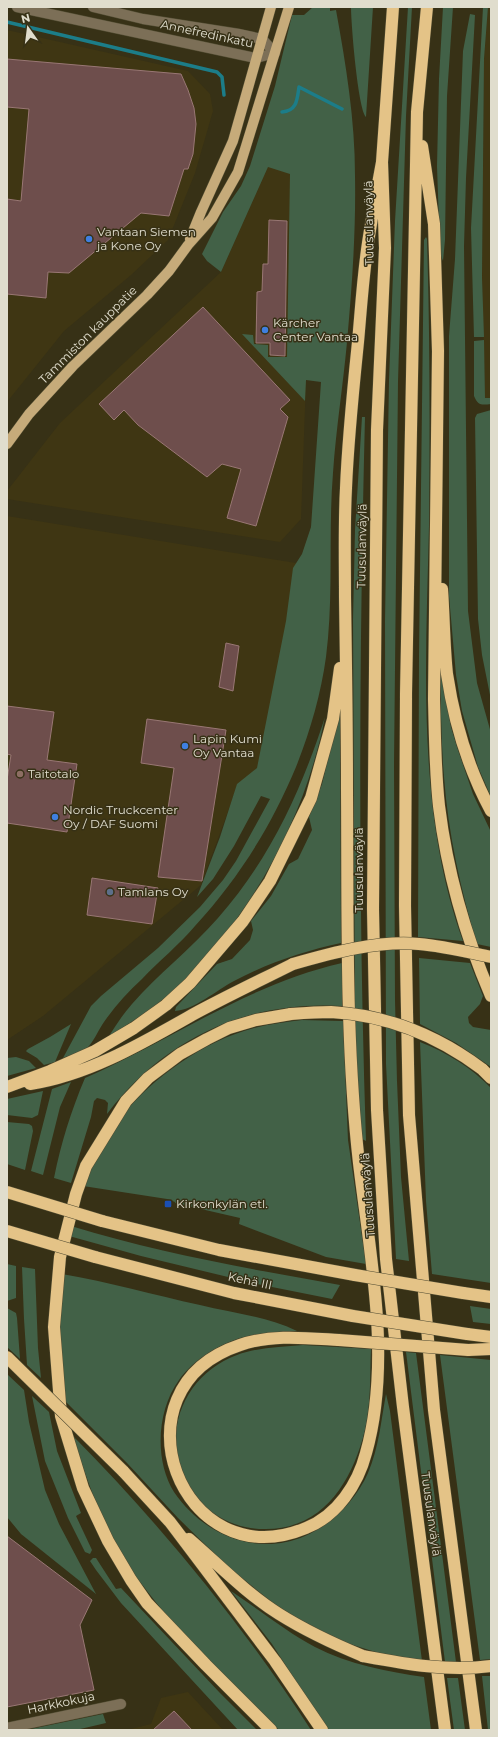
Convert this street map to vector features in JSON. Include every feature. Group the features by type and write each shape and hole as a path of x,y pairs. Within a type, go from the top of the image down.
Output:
{"highway":[{"name":"Tuusulanväylä","path":"393,7 382,162 385,248 377,430 373,901 377,1110 386,1259 403,1407 445,1730"},
{"name":"Tuusulanväylä","path":"427,7 417,112 412,445 406,694 405,906 408,1115 434,1410 476,1730"},
{"path":"417,112 434,224 438,351 434,699 435,752 439,805 450,871 460,910 471,947 491,996"},
{"path":"382,162 367,246 345,492 349,1052 356,1138 375,1303 379,1362 376,1399 366,1452 359,1474 348,1494 333,1510 315,1525 297,1532 280,1536 260,1537 241,1534 219,1526 203,1513 189,1497 177,1476 170,1455 169,1435 177,1399 189,1381 202,1367 218,1355 239,1346 262,1340 291,1337 339,1340 468,1350 491,1349"},
{"path":"436,484 447,674 457,720 470,763 491,811"},
{"path":"7,1088 95,1051 134,1028 166,1005 203,969 243,921 270,881 311,798 333,719 345,621"},
{"path":"7,1088 53,1080 90,1067 172,1028 244,988 293,964 334,952 376,946 411,944 455,949 491,957"},
{"path":"271,1730 206,1665 147,1602 131,1580 108,1541 83,1488 61,1416 54,1327 60,1257 76,1194 86,1166 126,1101 148,1078 180,1054 207,1039 229,1028 256,1020 291,1014 330,1012 361,1015 390,1022 418,1032 463,1055 482,1069 491,1078"},
{"name":"Kehä III","path":"7,1192 102,1221 219,1250 355,1275 491,1297"},
{"name":"Kehä III","path":"7,1231 95,1257 234,1292 353,1316 491,1337"},
{"path":"7,1357 123,1471 170,1522 275,1661 322,1730"},
{"path":"170,1522 241,1584 277,1613 320,1638 363,1656 408,1664 443,1668 475,1668 491,1666"}],"main road":[{"name":"Tammiston kauppatie","path":"188,245 200,212 233,140 271,7"},
{"name":"Tammiston kauppatie","path":"7,444 29,414 73,366 170,271 188,245 212,218 238,172 289,7"}],"street":[{"name":"Annefredinkatu","path":"17,7 256,58 275,53 262,39 144,19 93,7"},
{"name":"Harkkokuja","path":"7,1728 121,1704"}],"shaded area":[{"path":"488,7 491,7 491,398 485,399 482,277 484,59"},
{"path":"7,30 188,71 210,94 213,111 195,173 168,240 131,275 64,331 7,402"},
{"path":"282,135 295,172 308,324 301,519 280,542 7,499 7,491 60,423 221,272"},
{"path":"7,516 296,563 314,564 267,777 238,784 201,885 43,1016 7,1040"},
{"path":"188,1692 223,1730 127,1730 151,1724 161,1698"}],"green space":[{"path":"313,7 330,7 330,11 336,10 352,113 355,155 354,238 350,301 334,457 331,519 330,611 326,657 318,699 306,740 296,767 276,811 239,871 211,908 189,933 117,1005 89,1046 80,1052 63,1058 91,1006 158,948 200,907 223,880 236,861 270,799 261,796 234,846 213,879 197,897 220,837 237,784 257,768 286,621 293,568 302,554 311,527 321,382 306,380 305,401 242,334 253,335 254,344 268,345 268,357 287,357 290,174 268,167 221,272 207,261 202,254 223,212 241,186 250,166 275,86 292,15 304,15"},
{"path":"351,7 373,7 366,117 360,99"},
{"path":"408,7 412,7 406,116 398,382 394,765 395,1000 397,1081 401,1177 409,1261 396,1259 386,1064 385,621 389,380 395,221"},
{"path":"443,7 453,7 447,96 445,240 443,261 440,253 437,166 439,79"},
{"path":"483,7 488,7 484,59 482,277 484,337 474,337 471,228"},
{"path":"470,14 475,15 466,178 464,246 468,611 477,683 491,733 491,797 478,767 462,711 456,675 449,596 449,336 455,259 463,51"},
{"path":"426,237 429,311 430,418 426,630 427,736 437,840 448,891 463,941 418,937 419,654 424,240"},
{"path":"484,340 485,398 491,398 491,404 485,405 479,403 474,396 474,341"},
{"path":"491,410 491,700 482,655 478,619 475,418 477,414"},
{"path":"362,417 365,417 360,779 363,1051 366,1141 362,1139 355,1042 353,619 355,530"},
{"path":"441,670 451,727 457,747 473,794 491,832 491,947 477,944 461,883 452,840 443,764"},
{"path":"340,708 341,943 273,963 234,981 190,1007 175,1011 176,1007 217,964 232,959 250,940 253,930 251,921 271,896 289,864 298,859 312,830 309,817 322,784"},
{"path":"325,717 316,753 292,823 257,888 214,948 180,985 151,1009 109,1036 132,1004 218,918 253,872 282,823 294,798 316,744"},
{"path":"419,958 470,963 483,996 480,1004 468,1017 469,1023 473,1027 491,1030 491,1067 456,1043 420,1024"},
{"path":"342,963 342,1006 307,1006 273,1010 241,1018 210,1030 181,1045 154,1065 130,1088 107,1114 108,1103 105,1100 97,1098 94,1101 91,1117 71,1183 54,1178 67,1127 85,1078 211,1014 275,984 308,972"},
{"path":"302,1020 343,1021 348,1140 366,1264 326,1257 239,1224 240,1218 175,1203 167,1199 83,1186 100,1150 121,1117 148,1088 181,1062 198,1051 235,1034 254,1028"},
{"path":"71,1024 55,1062 44,1065 37,1058 26,1051 28,1049"},
{"path":"420,1042 458,1061 476,1074 491,1088 491,1283 432,1274 426,1201"},
{"path":"16,1057 29,1061 36,1068 7,1076 7,1058"},
{"path":"71,1082 60,1107 43,1175 31,1171 52,1089"},
{"path":"43,1091 38,1115 32,1118 7,1115 7,1099"},
{"path":"7,1122 29,1124 32,1126 33,1131 25,1170 7,1164"},
{"path":"71,1226 104,1236 171,1252 340,1285 332,1299 257,1284 141,1256 69,1236"},
{"path":"7,1264 16,1266 16,1298 7,1301"},
{"path":"22,1267 35,1269 38,1348 41,1378 27,1365"},
{"path":"62,1274 261,1318 297,1331 272,1332 248,1336 217,1348 196,1362 184,1374 172,1392 166,1406 162,1420 161,1450 163,1465 174,1492 186,1507 200,1520 232,1538 250,1543 268,1544 287,1542 315,1531 334,1518 357,1493 368,1473 375,1453 386,1394 390,1411 422,1661 385,1655 337,1640 273,1603 226,1565 178,1518 127,1463 65,1401 59,1339"},
{"path":"470,1306 491,1309 491,1324 473,1322"},
{"path":"7,1308 16,1313 20,1359 7,1347"},
{"path":"303,1345 371,1349 370,1390 365,1430 352,1468 332,1499 318,1512 303,1521 285,1527 264,1529 244,1527 235,1524 218,1516 195,1497 181,1470 177,1452 176,1434 179,1417 185,1401 194,1386 206,1373 220,1363 237,1355 253,1350"},
{"path":"406,1352 416,1353 456,1662 445,1662"},
{"path":"440,1355 491,1360 491,1659 480,1660"},
{"path":"7,1374 24,1390 29,1422 45,1490 59,1524 96,1594 21,1534 7,1517"},
{"path":"32,1396 49,1412 57,1451 81,1513 76,1516 92,1550 90,1554 85,1552 68,1518 45,1461"},
{"path":"73,1436 138,1505 200,1577 257,1652 311,1730 279,1730 211,1663 162,1610 125,1562 117,1547 95,1500"},
{"path":"93,1558 96,1558 116,1589 121,1588 257,1730 238,1730 121,1603 90,1561"},
{"path":"231,1591 294,1634 328,1653 354,1663 396,1673 424,1677 431,1730 327,1730 272,1644"},
{"path":"482,1676 491,1676 491,1730 488,1730"},
{"path":"447,1678 458,1678 465,1730 454,1730"},
{"path":"103,1714 106,1723 76,1730 26,1730"}],"building":[{"path":"7,59 181,74 194,108 196,124 193,154 188,169 184,169 169,216 141,213 69,273 48,272 46,298 7,294 7,199 21,201 29,109 7,107"},
{"path":"269,220 287,221 285,356 270,355 270,343 256,343 257,292 262,291 263,264 268,264"},
{"path":"203,307 290,400 280,409 288,417 256,526 227,518 241,469 222,464 207,477 138,425 124,410 114,420 99,404"},
{"path":"226,643 239,646 233,691 219,687"},
{"path":"7,706 54,712 47,760 77,764 67,832 7,823 7,780 11,755 7,754"},
{"path":"147,719 226,730 202,881 158,877 174,768 141,763"},
{"path":"92,878 158,888 152,924 87,915"},
{"path":"7,1536 92,1600 80,1625 94,1690 7,1707"},
{"path":"174,1711 192,1730 153,1730"}],"waterway":[{"path":"7,22 217,72 222,77 224,95"},
{"path":"282,112 291,110 297,100 299,87 342,109"}],"place":[{"name":"Vantaan Siemen ja Kone Oy","path":"89,239"},
{"name":"Kärcher Center Vantaa","path":"265,330"},
{"name":"Lapin Kumi Oy Vantaa","path":"185,746"},
{"name":"Taitotalo","path":"20,774"},
{"name":"Nordic Truckcenter Oy / DAF Suomi","path":"55,817"},
{"name":"Tamlans Oy","path":"110,892"},
{"name":"Kirkonkylän etl.","path":"168,1204"}]}
